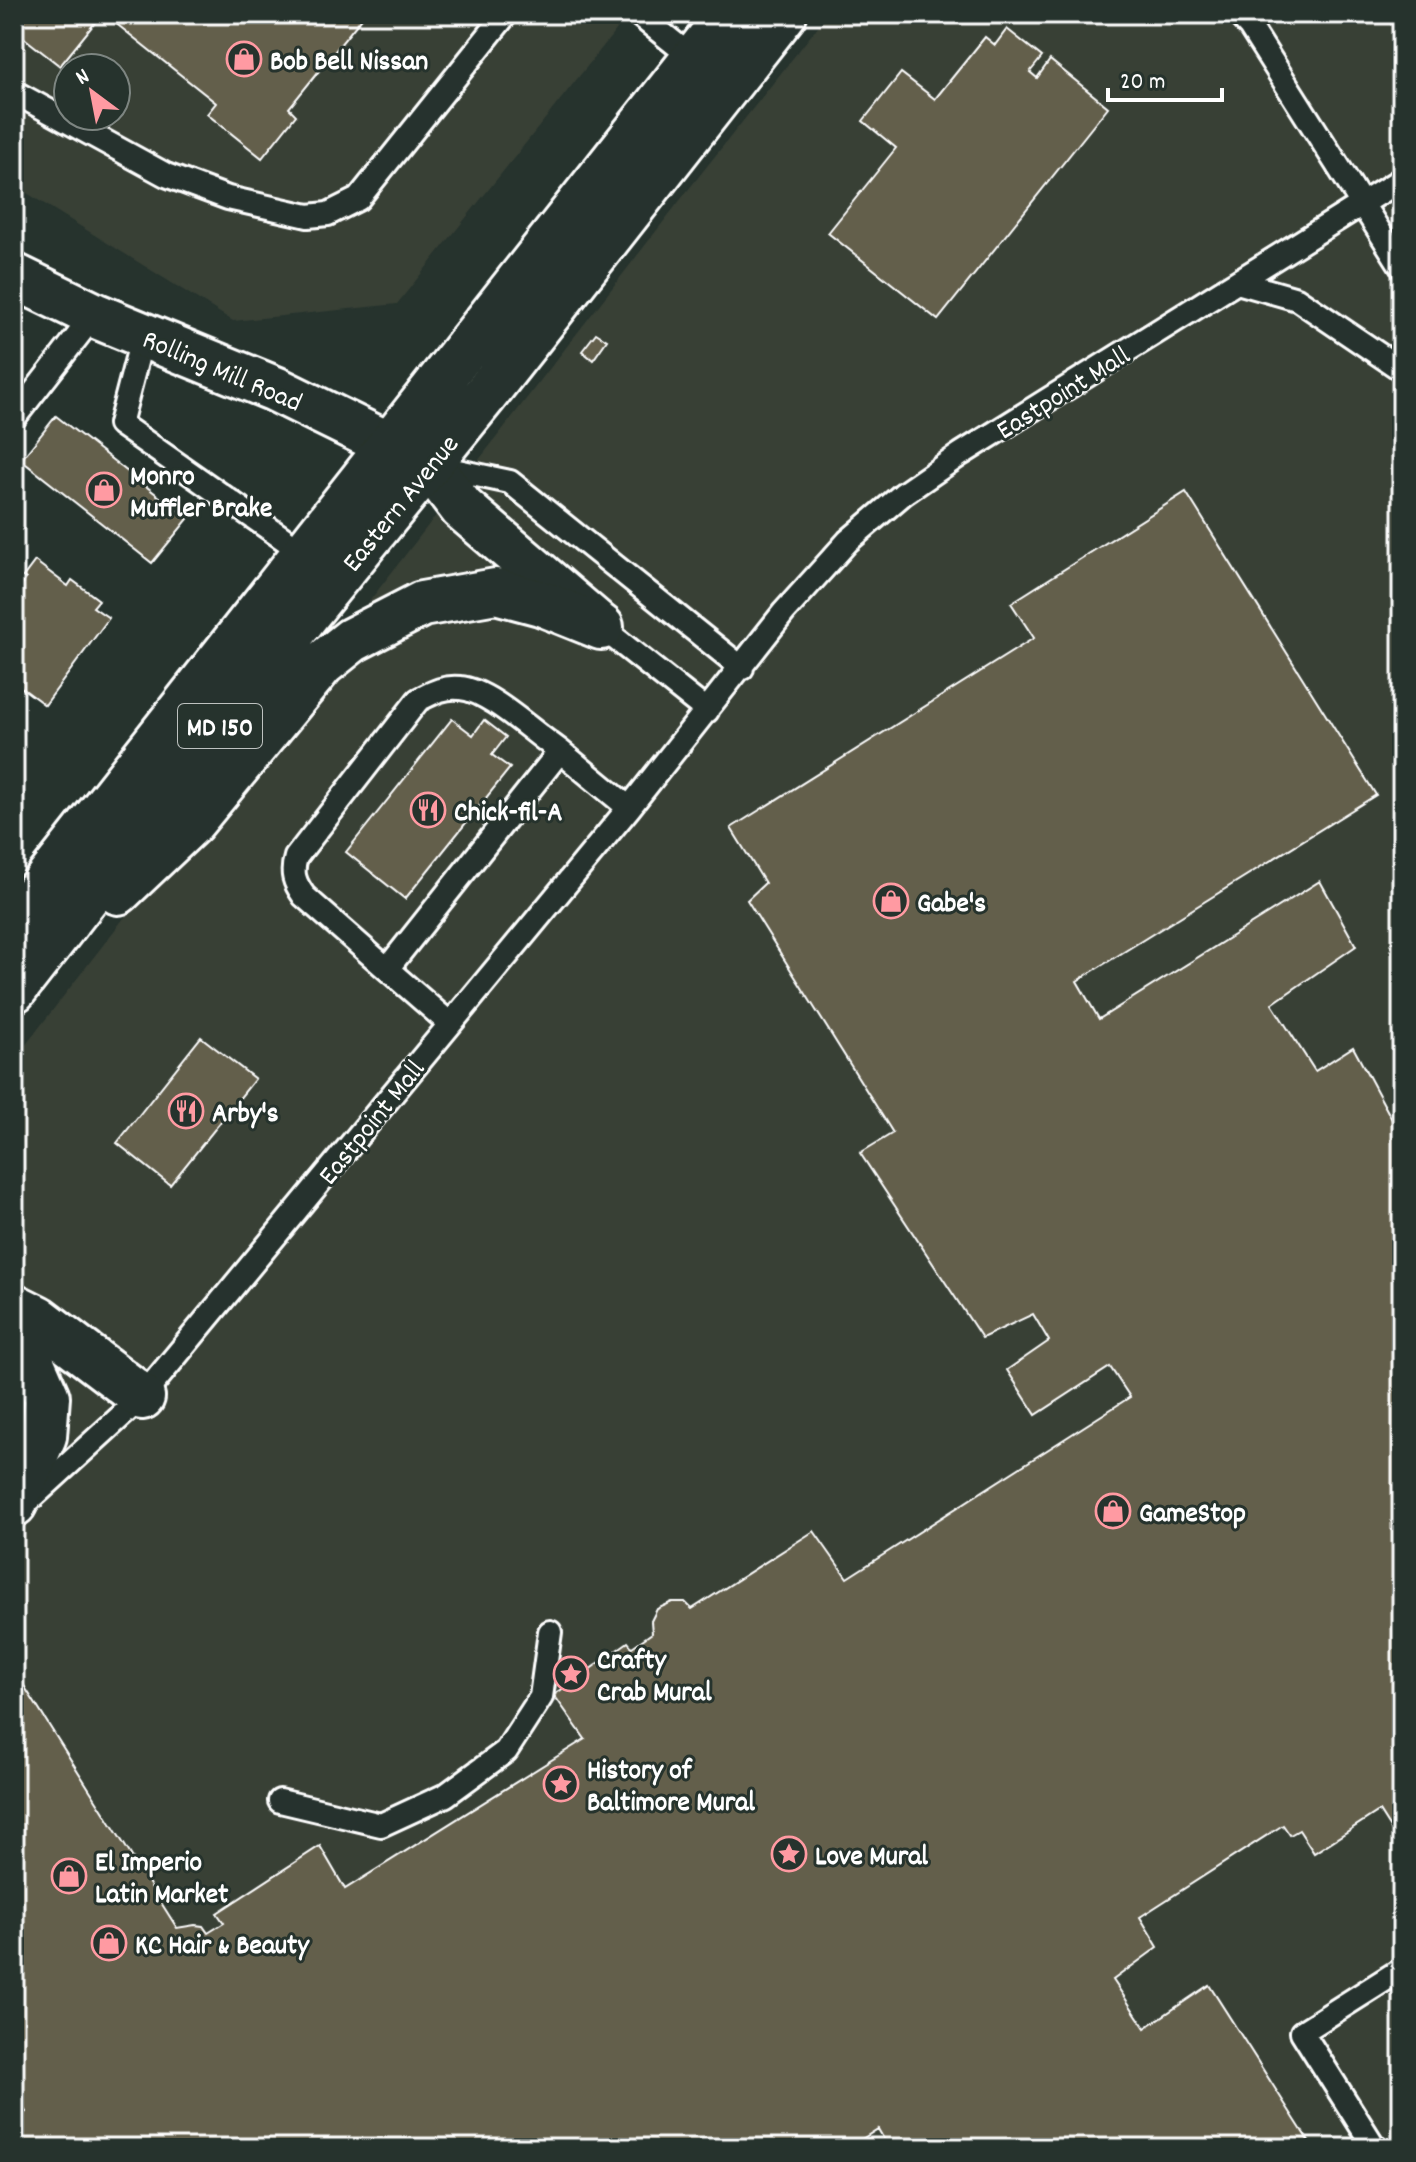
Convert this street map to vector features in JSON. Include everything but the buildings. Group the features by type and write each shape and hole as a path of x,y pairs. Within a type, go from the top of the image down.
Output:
{"main road":[{"name":"Eastern Avenue","path":"14,922 729,14"},
{"name":"Eastern Avenue","path":"14,990 308,613 429,465 784,14"},
{"name":"Rolling Mill Road","path":"14,276 94,315 249,377 429,465"},
{"path":"429,465 462,508 601,627"},
{"path":"14,990 192,822 322,664 352,640 422,604 496,591 541,603 601,627"},
{"path":"14,1306 38,1318 142,1397"},
{"path":"14,1322 47,1397 44,1436 14,1504"}],"lane":[{"path":"14,92 166,175 228,198 308,216 328,214 358,199 506,14"},
{"path":"638,14 694,59"},
{"path":"1244,21 1402,267"},
{"name":"Eastpoint Mall","path":"14,1514 142,1397 629,808 784,612 848,541 903,494 961,454 1402,179"},
{"path":"1237,282 1297,299 1402,370"},
{"path":"14,418 94,315"},
{"path":"143,335 120,424 304,553"},
{"path":"429,465 510,482 742,668"},
{"path":"601,627 707,711"},
{"path":"449,1023 304,896 293,877 296,857 418,700 438,689 459,687 477,692 560,751 629,808"},
{"path":"387,969 560,751"},
{"path":"280,1801 381,1825 446,1795 506,1751 541,1697 550,1632"},
{"path":"1375,2148 1302,2032 1402,1969"}],"shaded area":[{"path":"14,14 629,14 397,304 233,321 14,185"},
{"path":"828,14 1402,14 1402,2148 14,2148 14,1060"}],"place":[{"name":"Bob Bell Nissan","path":"244,59"},
{"name":"Monro Muffler Brake","path":"104,490"},
{"name":"Chick-fil-A","path":"428,810"},
{"name":"Gabe's","path":"891,901"},
{"name":"Arby's","path":"186,1111"},
{"name":"GameStop","path":"1113,1511"},
{"name":"Crafty Crab Mural","path":"571,1674"},
{"name":"History of Baltimore Mural","path":"561,1784"},
{"name":"Love Mural","path":"789,1854"},
{"name":"El Imperio Latin Market","path":"69,1876"},
{"name":"KC Hair & Beauty","path":"109,1943"}]}
